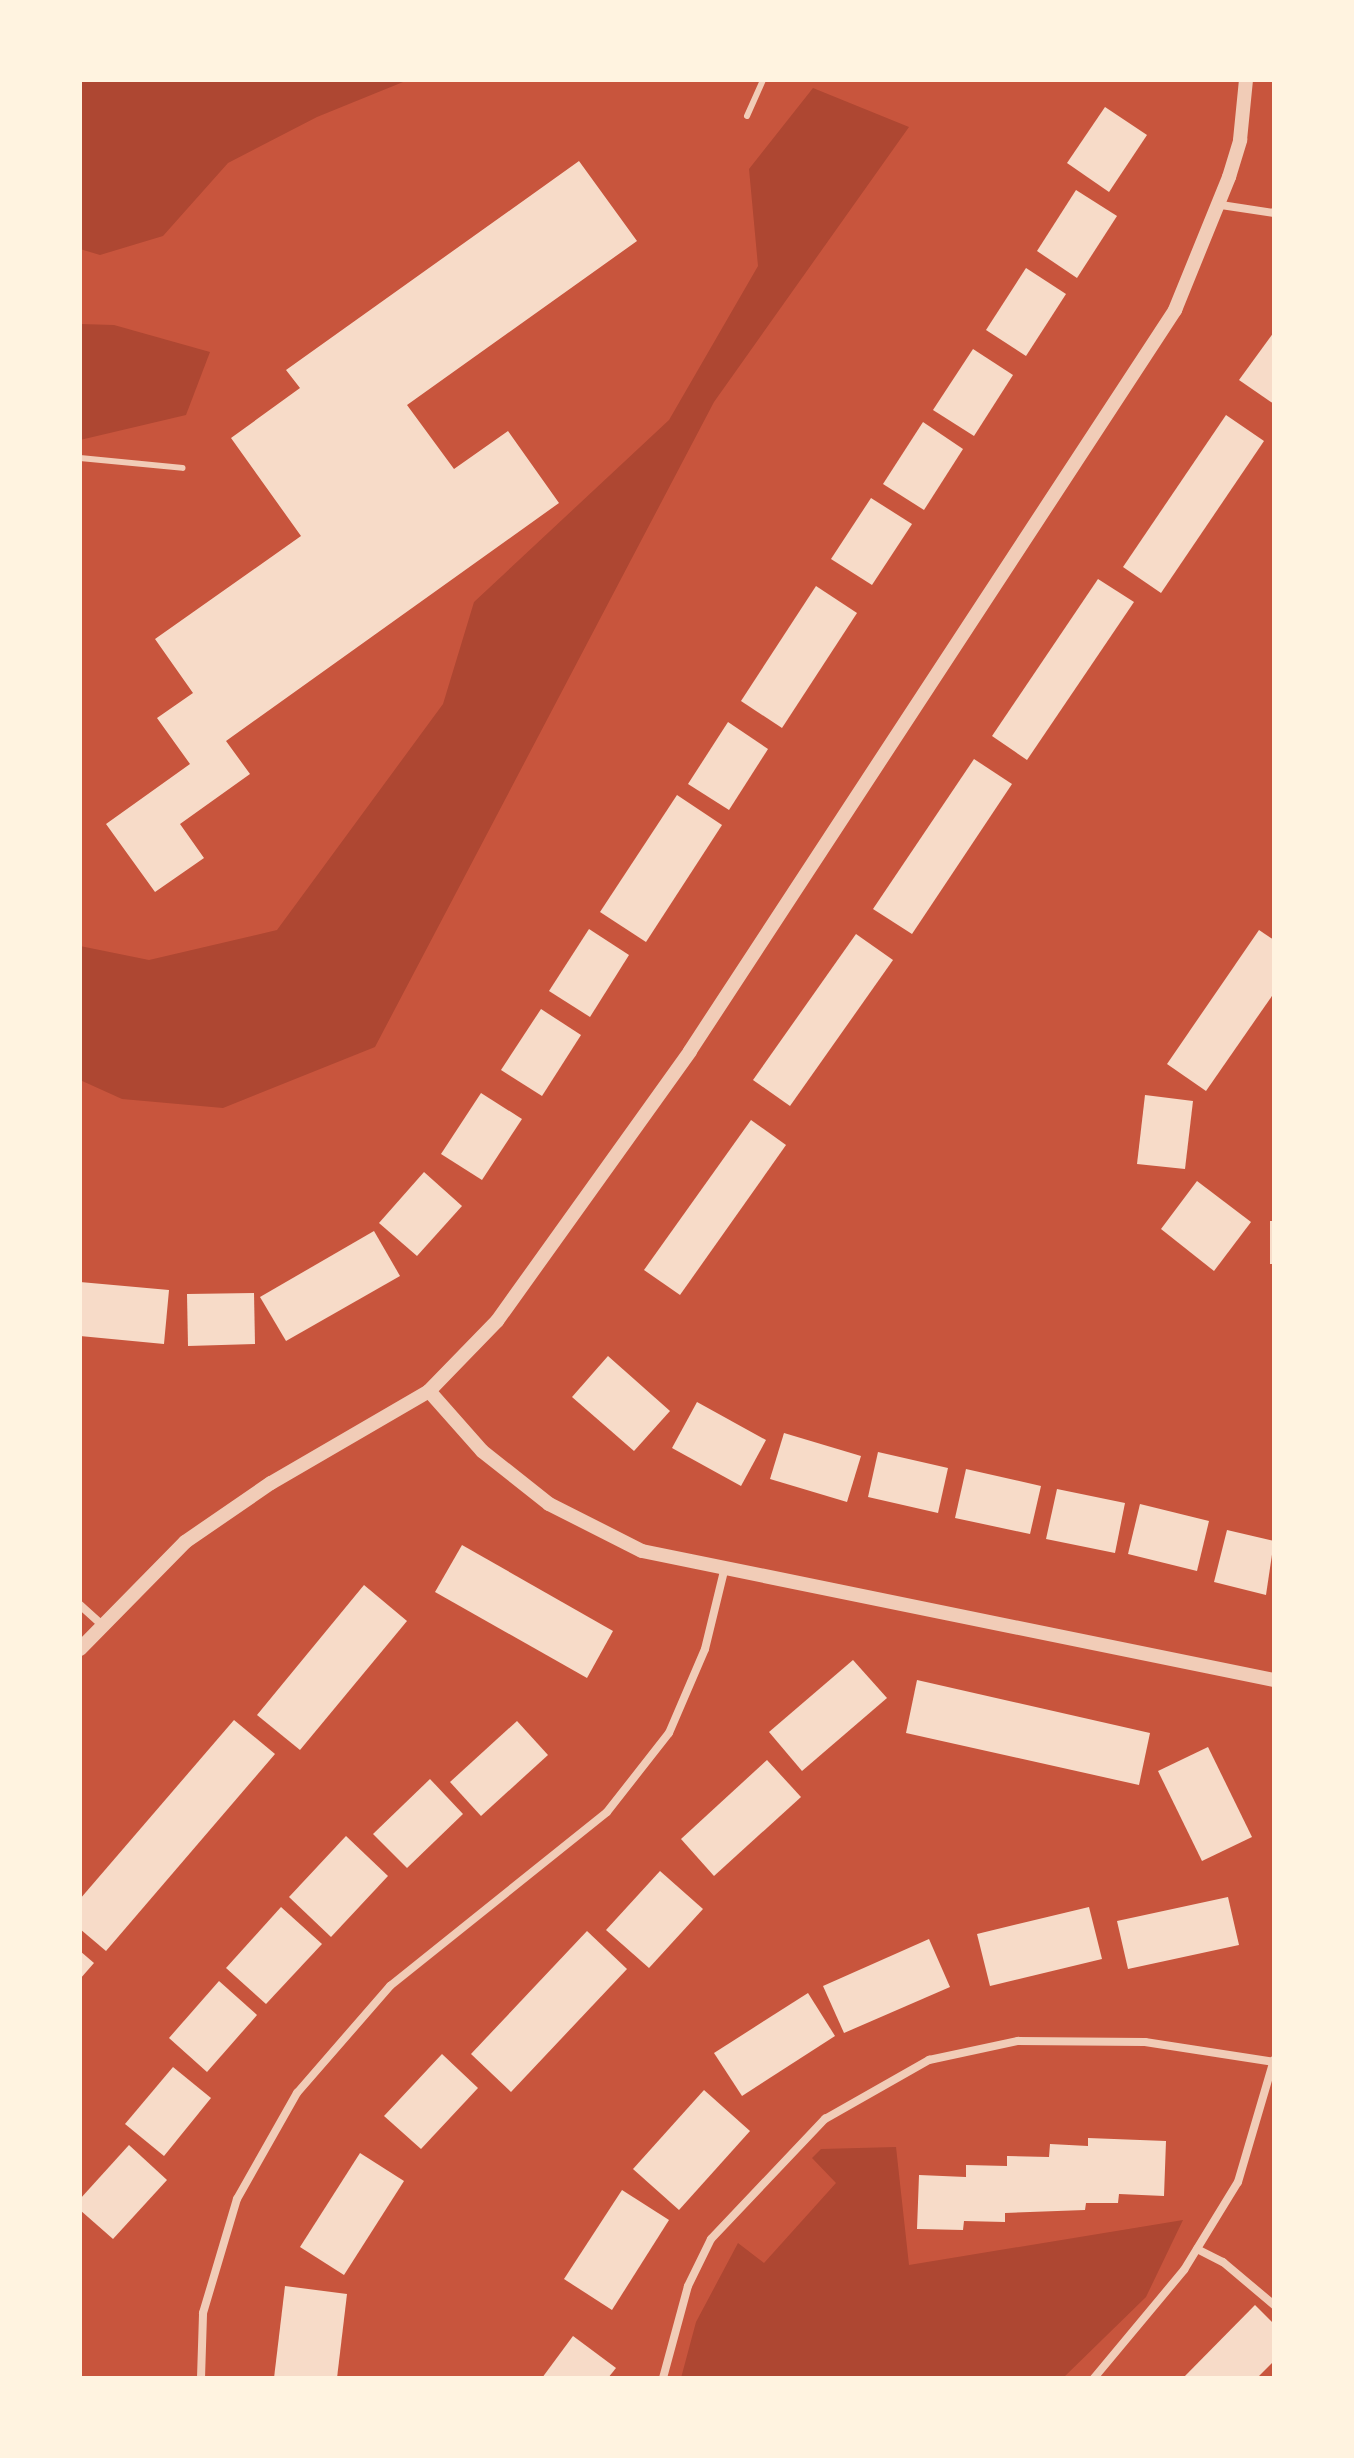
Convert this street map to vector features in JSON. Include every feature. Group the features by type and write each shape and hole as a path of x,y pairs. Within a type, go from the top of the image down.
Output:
{"street":[{"path":"80,1649 101,1624 185,1542 271,1483 429,1391 497,1321 690,1051 1175,310 1221,205 1240,140 1246,80"},
{"path":"1221,205 1274,213"},
{"path":"429,1391 482,1451 549,1504 642,1551 724,1571 1274,1680"},
{"path":"201,2378 203,2313 237,2199 297,2093 390,1986 607,1812 669,1733 705,1649 724,1571"},
{"path":"80,1605 101,1624"},
{"path":"663,2378 688,2286 711,2239 825,2119 929,2060 1018,2041 1145,2042 1274,2061 1238,2182 1197,2249 1094,2378"},
{"path":"1197,2249 1223,2262 1274,2305"}],"lane":[{"path":"747,116 763,80"},
{"path":"80,458 183,468"}],"shaded area":[{"path":"80,80 408,80 317,117 228,163 163,236 100,255 80,249"},
{"path":"813,88 909,127 714,402 375,1047 223,1108 122,1099 80,1080 80,946 149,960 277,930 443,704 474,602 669,420 758,266 749,169"},
{"path":"80,324 114,325 210,352 186,415 80,440"},
{"path":"896,2147 909,2265 1183,2220 1146,2297 1063,2378 681,2378 696,2322 738,2243 764,2263 836,2183 812,2158 821,2149"}],"building":[{"path":"1105,107 1147,135 1109,192 1067,163"},
{"path":"579,161 637,241 407,405 454,469 508,431 559,503 226,741 250,774 180,824 204,858 155,892 106,824 190,764 157,718 193,693 155,639 301,536 231,438 300,388 286,370"},
{"path":"1076,190 1117,216 1077,278 1037,251"},
{"path":"1026,268 1066,294 1026,356 986,330"},
{"path":"1274,332 1274,404 1239,380"},
{"path":"973,349 1013,375 974,436 933,410"},
{"path":"1226,415 1264,441 1161,593 1123,567"},
{"path":"923,422 963,449 924,510 883,484"},
{"path":"871,498 912,524 872,585 831,559"},
{"path":"1098,579 1134,602 1027,760 992,736"},
{"path":"816,586 857,613 782,728 741,701"},
{"path":"728,722 768,749 729,810 688,784"},
{"path":"974,759 1012,784 912,934 873,909"},
{"path":"677,795 722,825 646,942 600,912"},
{"path":"589,929 629,955 590,1017 549,991"},
{"path":"1259,930 1274,940 1274,993 1206,1091 1167,1064"},
{"path":"856,934 893,960 790,1106 753,1080"},
{"path":"541,1009 581,1035 542,1096 501,1070"},
{"path":"481,1093 522,1119 482,1180 441,1154"},
{"path":"1145,1095 1193,1101 1185,1169 1137,1164"},
{"path":"751,1120 786,1145 680,1295 644,1270"},
{"path":"424,1172 462,1206 417,1256 379,1223"},
{"path":"1197,1181 1251,1222 1214,1271 1161,1229"},
{"path":"1270,1221 1274,1221 1274,1264 1270,1264"},
{"path":"374,1231 400,1276 286,1341 260,1297"},
{"path":"80,1282 169,1290 164,1344 80,1336"},
{"path":"254,1293 255,1344 188,1346 187,1294"},
{"path":"608,1356 670,1411 634,1451 572,1397"},
{"path":"697,1402 766,1440 741,1486 672,1448"},
{"path":"784,1433 861,1456 847,1502 770,1479"},
{"path":"878,1452 948,1468 938,1513 868,1497"},
{"path":"966,1469 1041,1486 1030,1534 955,1518"},
{"path":"1057,1489 1125,1503 1115,1553 1046,1539"},
{"path":"1140,1504 1209,1521 1197,1571 1128,1554"},
{"path":"1227,1530 1274,1541 1266,1595 1214,1582"},
{"path":"462,1545 613,1631 587,1678 435,1592"},
{"path":"364,1585 407,1621 300,1750 257,1715"},
{"path":"853,1660 887,1698 802,1771 769,1732"},
{"path":"917,1680 1150,1733 1139,1785 906,1733"},
{"path":"234,1720 275,1754 106,1951 80,1929 80,1899"},
{"path":"517,1721 548,1755 481,1816 450,1782"},
{"path":"1208,1747 1252,1837 1202,1861 1158,1771"},
{"path":"767,1760 801,1797 714,1876 681,1839"},
{"path":"430,1779 463,1814 407,1868 373,1834"},
{"path":"346,1836 388,1876 331,1937 289,1897"},
{"path":"660,1871 703,1909 649,1968 606,1930"},
{"path":"1228,1897 1239,1945 1128,1969 1117,1921"},
{"path":"281,1907 322,1944 266,2004 226,1968"},
{"path":"1089,1907 1102,1959 990,1986 977,1934"},
{"path":"587,1931 627,1969 511,2092 471,2054"},
{"path":"929,1939 950,1987 844,2033 823,1986"},
{"path":"80,1951 94,1963 80,1979"},
{"path":"219,1981 257,2015 207,2072 169,2038"},
{"path":"808,1993 835,2036 742,2096 714,2053"},
{"path":"442,2054 478,2088 421,2149 384,2116"},
{"path":"173,2067 211,2098 164,2156 125,2124"},
{"path":"704,2090 750,2131 679,2210 633,2169"},
{"path":"1088,2138 1166,2141 1164,2196 1119,2194 1118,2203 1086,2203 1085,2210 1005,2213 1005,2222 964,2221 963,2230 917,2229 919,2175 966,2177 966,2165 1007,2166 1007,2156 1049,2157 1050,2144 1088,2146"},
{"path":"129,2145 167,2180 113,2239 80,2210 80,2199"},
{"path":"360,2153 404,2181 344,2275 300,2247"},
{"path":"622,2190 669,2220 612,2310 564,2279"},
{"path":"285,2286 347,2294 337,2378 274,2378"},
{"path":"1255,2305 1274,2324 1274,2361 1257,2378 1183,2378"},
{"path":"573,2336 616,2368 608,2378 542,2378"}]}
